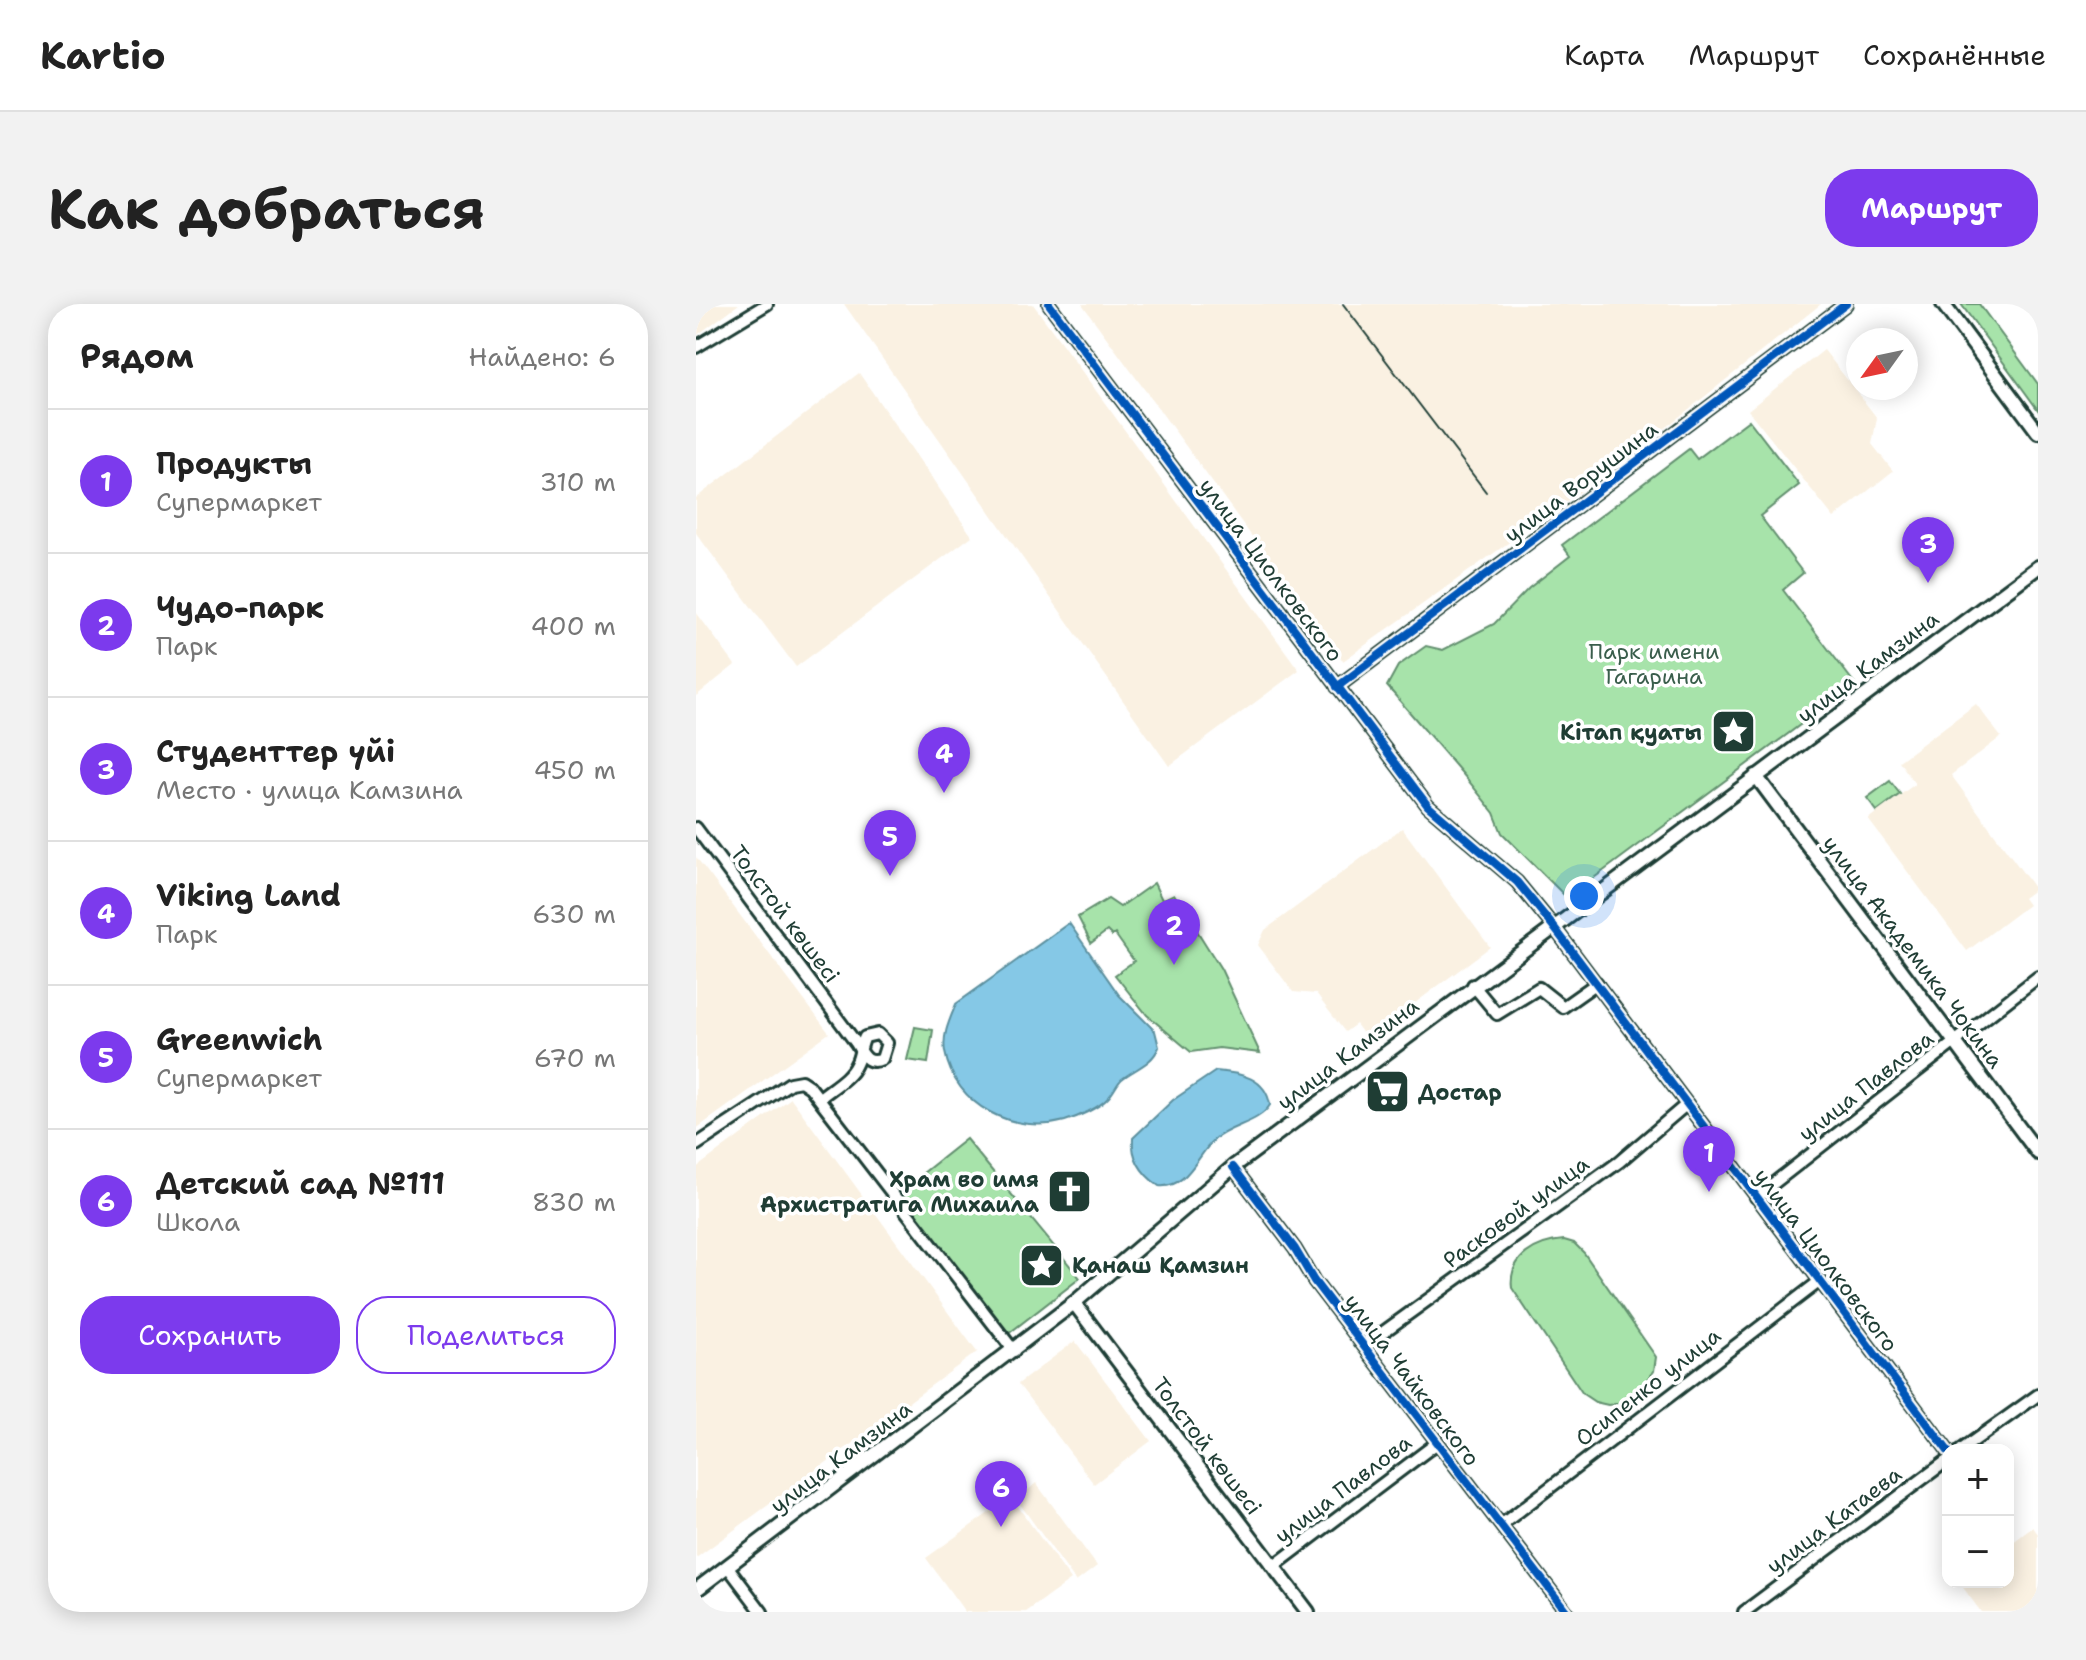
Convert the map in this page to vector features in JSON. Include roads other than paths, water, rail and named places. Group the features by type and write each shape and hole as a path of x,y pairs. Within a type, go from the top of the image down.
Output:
{"main road":[{"path":"1943,304 2038,432"},
{"name":"улица Камзина","path":"696,1590 1014,1351 1233,1167 1473,985 2038,567"},
{"name":"улица Академика Чокина","path":"1756,776 2038,1153"},
{"name":"Толстой көшесі","path":"1074,1303 1308,1612"}],"street":[{"path":"696,347 767,304"},
{"name":"улица Циолковского","path":"1049,304 1428,806 1517,882 1553,926 1943,1444"},
{"name":"улица Ворушина","path":"1337,687 1846,304"},
{"name":"Толстой көшесі","path":"696,828 861,1050"},
{"name":"улица Павлова","path":"1756,1197 2038,977"},
{"path":"1473,985 1497,1014 1539,988 1563,1007 1597,983"},
{"path":"821,1097 853,1069 885,1056 887,1043 882,1036 869,1035 843,1024"},
{"path":"853,1069 862,1041 869,1035"},
{"path":"861,1050 865,1058 874,1062"},
{"path":"696,1145 790,1083 801,1081 821,1097 1014,1351"},
{"name":"Расковой улица","path":"1364,1346 1619,1162 1687,1104"},
{"name":"улица Чайковского","path":"1233,1167 1364,1346 1567,1612"},
{"name":"Осипенко улица","path":"1501,1525 1820,1281"},
{"path":"1969,1444 2038,1395"},
{"name":"улица Павлова","path":"1274,1566 1437,1443"},
{"name":"улица Катаева","path":"1744,1612 1942,1464"},
{"path":"728,1567 762,1612"}],"water":[{"path":"1069,923 1119,995 1155,1031 1159,1047 1148,1062 1120,1081 1104,1102 1088,1112 1046,1124 1007,1120 974,1101 961,1088 945,1052 947,1027 956,1004"},
{"path":"1216,1071 1234,1073 1258,1083 1268,1096 1270,1105 1259,1116 1215,1139 1184,1177 1169,1185 1159,1186 1139,1165 1133,1138 1173,1100"}],"tram line":[{"path":"1953,304 2038,419"}],"railway":[{"path":"1343,304 1486,492"}],"place":[{"name":"Студенттер үйі","path":"1928,583"},
{"name":"Кітап қуаты","path":"1733,732"},
{"name":"Viking Land","path":"944,793"},
{"name":"Greenwich","path":"890,876"},
{"name":"Чудо-парк","path":"1174,965"},
{"name":"Достар","path":"1387,1092"},
{"name":"Храм во имя Архистратига Михаила","path":"1070,1192"},
{"name":"Продукты","path":"1709,1192"},
{"name":"Қанаш Қамзин","path":"1041,1265"},
{"name":"Детский сад №111","path":"1001,1527"}],"park label":[{"name":"Парк имени Гагарина","path":"1654,664"}]}
